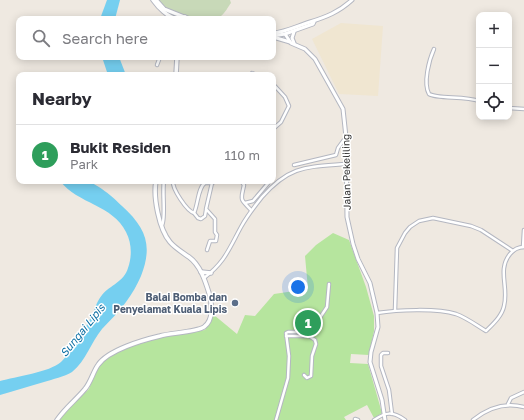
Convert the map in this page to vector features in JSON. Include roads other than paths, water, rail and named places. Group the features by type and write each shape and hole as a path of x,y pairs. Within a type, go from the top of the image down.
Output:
{"main road":[{"path":"153,0 168,16"},
{"path":"156,0 164,9 181,16"},
{"path":"163,11 172,16"},
{"path":"176,72 177,60"},
{"path":"57,420 66,407 87,387 97,366 103,359 135,343 169,333 199,329 206,326 210,319 212,306 204,278 192,260 170,243 162,225 155,197 156,184"},
{"path":"201,272 210,274 206,284"}],"street":[{"path":"276,35 286,34 313,24 314,22 337,12 352,0"},
{"path":"276,34 312,21 314,22"},
{"path":"286,34 290,30"},
{"path":"293,43 292,34 295,30"},
{"path":"281,32 286,34"},
{"name":"Jalan Pekeliling","path":"286,34 293,43 305,49 312,55 344,109 346,137 346,210 351,237 358,259 370,283 377,313 378,327 371,352 370,362 385,420"},
{"path":"276,36 293,43"},
{"path":"434,49 428,62 427,87 429,94 476,100"},
{"path":"157,65 159,60"},
{"path":"276,87 286,97 289,106 281,122 276,126"},
{"path":"512,108 524,109"},
{"path":"294,165 336,155 338,148 346,137"},
{"path":"276,183 289,173 314,166 346,164"},
{"path":"162,225 164,221 164,184"},
{"path":"173,184 177,193 188,209 201,219 205,216 212,184"},
{"path":"194,213 201,186 203,184"},
{"path":"243,184 241,196 251,210"},
{"path":"245,203 253,201 267,184"},
{"path":"204,278 219,266 227,255 251,210 274,184"},
{"path":"206,209 214,218 215,232 217,235 217,240 211,241 207,250"},
{"path":"395,310 397,248 405,233 410,227 419,221 433,218 471,226 481,230 513,251"},
{"path":"377,313 395,310 454,314 468,320 486,331 498,318 504,306 503,269 513,251 523,247 524,230"},
{"path":"276,420 288,378 289,353 286,336 287,332 307,332 312,328 327,307 329,284"},
{"path":"286,336 309,336 316,342 312,356 311,376 307,378 304,375"},
{"path":"388,353 382,354 381,366 389,390 392,414"},
{"path":"508,404 511,398 524,392"},
{"path":"472,420 494,408 508,404 524,407"},
{"path":"374,420 384,414 392,414 405,420"}],"water":[{"path":"107,0 120,0 116,16 101,16"},
{"path":"103,60 120,60 125,72 107,72"},
{"path":"63,184 94,184 119,203 137,222 142,230 147,246 145,265 141,276 128,299 102,329 77,368 72,372 58,378 0,395 0,381 49,369 61,362 69,353 81,334 100,298 123,277 129,264 131,250 126,232 120,223 104,210 67,189"}],"place":[{"name":"Balai Bomba dan Penyelamat Kuala Lipis","path":"235,303"},
{"name":"Bukit Residen","path":"308,323"}],"water label":[{"name":"Sungai Lipis","path":"82,330"}]}
